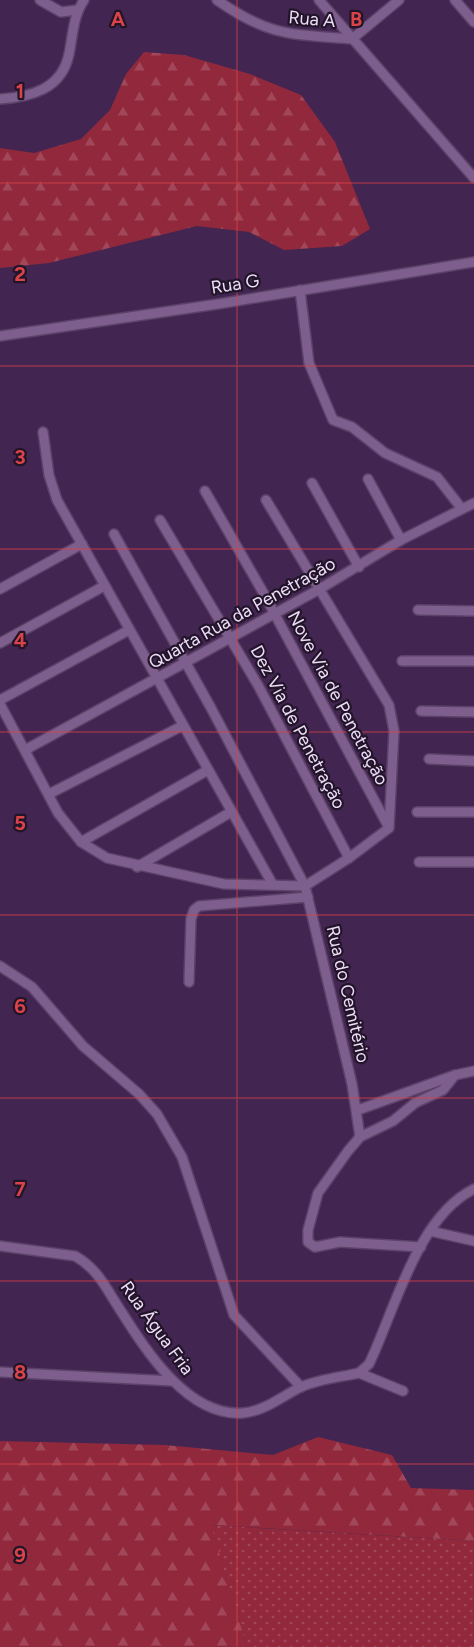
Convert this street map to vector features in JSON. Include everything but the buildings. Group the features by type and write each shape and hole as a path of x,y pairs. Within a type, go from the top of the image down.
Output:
{"street":[{"path":"40,0 61,12 77,10"},
{"path":"0,99 20,98 46,90 68,58 77,10 84,0"},
{"name":"Rua A","path":"217,0 246,20 277,32 352,39 399,0"},
{"path":"319,0 474,178"},
{"path":"455,0 474,22"},
{"name":"Rua G","path":"0,336 474,262"},
{"path":"300,290 309,363 333,420 352,427 385,453 437,477 462,509"},
{"path":"43,432 54,493 156,680 273,885"},
{"path":"368,479 401,540"},
{"path":"312,483 359,567"},
{"name":"Nove Via de Penetração","path":"205,491 389,828"},
{"path":"129,630 0,702 58,813 81,842 99,855 137,867 224,884 305,886 349,858 389,828 392,714 382,689 318,590 266,500"},
{"name":"Quarta Rua da Penetração","path":"25,750 318,590 401,540 474,503"},
{"name":"Dez Via de Penetração","path":"160,520 231,638 349,858"},
{"name":"Rua do Cemitério","path":"114,534 305,886 358,1110 360,1137"},
{"path":"0,589 82,544"},
{"path":"0,643 104,586"},
{"path":"417,610 474,611"},
{"path":"402,661 474,661"},
{"path":"421,711 474,712"},
{"path":"49,794 183,726"},
{"path":"429,759 474,761"},
{"path":"81,842 208,770"},
{"path":"137,867 231,812"},
{"path":"417,812 474,812"},
{"path":"419,862 474,862"},
{"path":"189,982 191,919 194,910 199,906 308,897"},
{"path":"0,966 32,987 83,1046 139,1094 157,1114 182,1157 234,1315 301,1387"},
{"path":"358,1110 455,1074 474,1071"},
{"path":"421,1247 340,1242 315,1247 309,1243 307,1237 318,1193 360,1137 393,1121 415,1103 443,1090 455,1074"},
{"path":"359,1373 367,1368 372,1359 421,1247 430,1232 450,1204 474,1189"},
{"path":"430,1232 474,1241"},
{"name":"Rua Água Fria","path":"0,1246 75,1256 85,1262 105,1286 172,1381 190,1397 211,1408 231,1413 258,1409 301,1387 359,1373"},
{"path":"0,1372 172,1381"},
{"path":"359,1373 403,1391"}],"green space":[{"path":"144,52 184,55 250,74 301,95 335,142 370,229 342,246 284,250 249,232 197,226 49,263 0,268 0,148 34,153 81,139 110,110 126,74"},
{"path":"318,1437 392,1455 411,1488 474,1490 474,1541 211,1525 247,1647 0,1647 0,1441 165,1445 273,1455"},
{"path":"210,1525 474,1541 474,1647 247,1647"}]}
